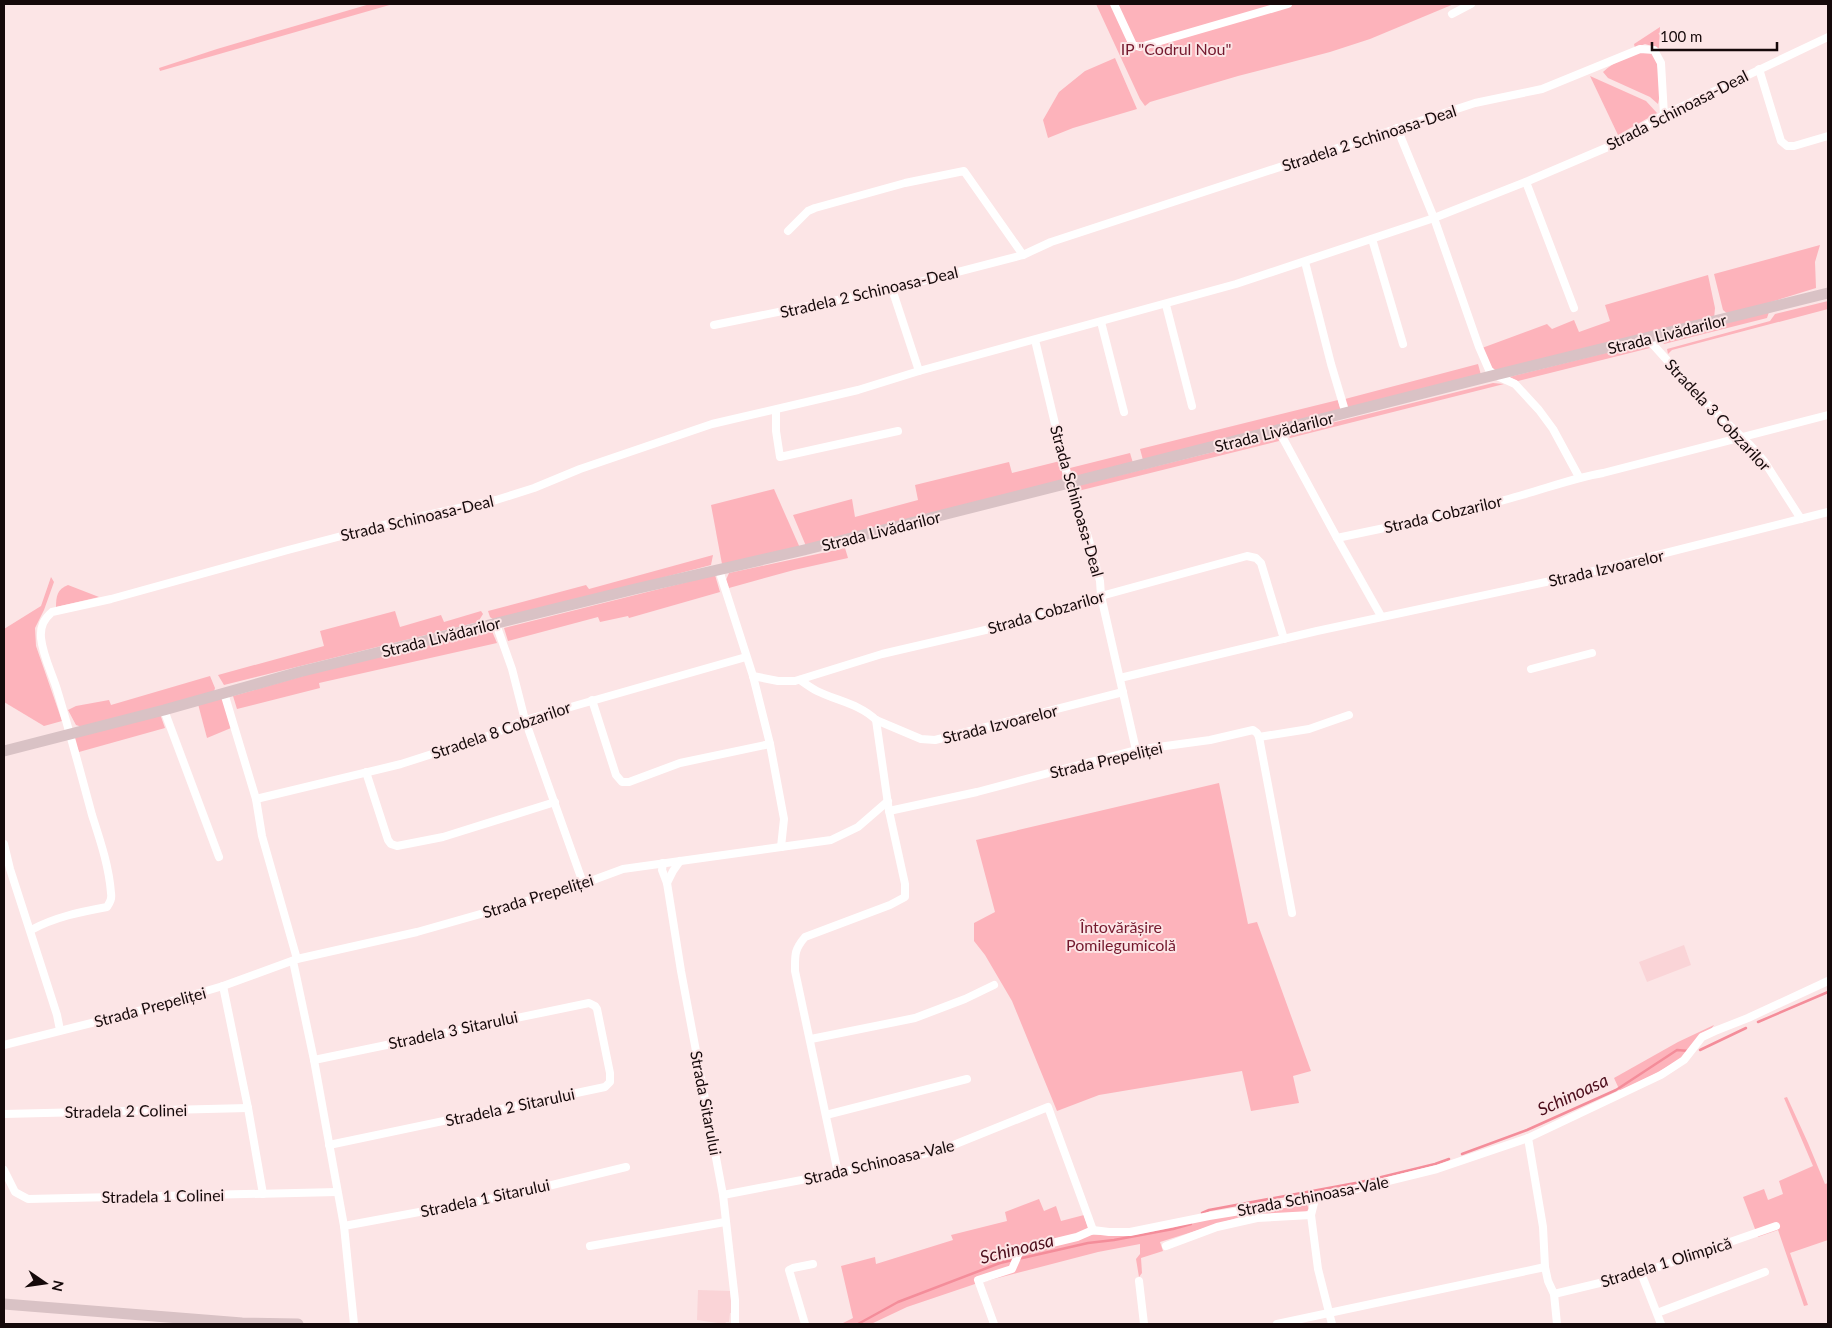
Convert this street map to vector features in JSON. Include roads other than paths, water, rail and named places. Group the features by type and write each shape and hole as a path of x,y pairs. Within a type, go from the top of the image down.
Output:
{"street":[{"path":"1114,4 1133,44 1140,47 1288,4"},
{"path":"1452,14 1471,4"},
{"name":"Strada Schinoasa-Deal","path":"69,733 41,638 42,624 45,618 52,612 121,596 395,522 496,500 712,424 858,390 919,371 1166,305 1305,262 1434,218 1608,147 1664,115 1828,37"},
{"name":"Stradela 2 Schinoasa-Deal","path":"714,326 892,289 1023,255 1051,242 1474,103 1542,89 1640,49 1654,50 1661,63 1664,115"},
{"path":"1759,69 1781,141 1787,146 1794,146 1828,136"},
{"path":"1397,128 1434,218 1478,348 1489,370 1495,375 1515,384 1539,410 1553,429 1579,477"},
{"path":"788,231 808,211 815,208 905,183 964,171 1023,255"},
{"path":"1526,182 1574,308"},
{"path":"1372,239 1402,344"},
{"path":"1305,262 1346,414"},
{"path":"892,289 919,371"},
{"name":"Strada Livădarilor","path":"4,751 164,710 299,672 1069,484 1495,375 1648,339 1828,293"},
{"path":"1166,305 1192,406"},
{"path":"1101,322 1124,412"},
{"name":"Stradela 3 Cobzarilor","path":"1648,339 1702,399 1764,461 1801,519"},
{"name":"Strada Schinoasa-Deal","path":"1035,340 1069,484 1088,537 1100,581 1101,596 1136,750"},
{"path":"776,410 776,431 780,457 898,431"},
{"name":"Strada Cobzarilor","path":"1337,538 1455,513 1516,497 1579,477 1604,473 1828,415"},
{"path":"1279,431 1381,616"},
{"name":"Strada Izvoarelor","path":"1120,678 1381,616 1574,576 1828,512"},
{"name":"Strada Cobzarilor","path":"753,676 778,681 800,680 882,654 1080,605 1101,596 1247,556 1252,556 1259,560 1261,564 1284,638"},
{"path":"719,570 753,676 770,744 784,819 780,847"},
{"path":"496,624 512,669 525,720 583,883"},
{"path":"1531,669 1592,653"},
{"name":"Stradela 8 Cobzarilor","path":"256,799 401,764 480,739 525,720 746,657"},
{"name":"Strada Izvoarelor","path":"800,680 816,691 854,705 876,720 921,739 935,740 1123,692"},
{"path":"224,693 256,799 262,836 295,960 344,1226 354,1324"},
{"path":"592,700 616,775 622,782 629,782 680,764 770,744"},
{"path":"164,710 219,857"},
{"name":"Strada Prepeliței","path":"889,811 978,792 1136,750 1210,740 1253,730 1259,737 1309,729 1349,715"},
{"path":"838,1173 811,1038 795,971 795,954 797,947 805,937 890,905 905,897 905,884 889,811 876,720"},
{"path":"30,930 66,916 107,907 111,900 112,894 106,864 69,733"},
{"path":"1259,737 1292,913"},
{"path":"366,772 388,840 391,844 397,846 443,837 555,802"},
{"name":"Strada Prepeliței","path":"4,1045 131,1013 223,986 295,960 417,932 569,889 623,869 832,840 858,826 888,801"},
{"path":"4,844 10,870 57,1015 60,1030"},
{"path":"667,883 680,861"},
{"name":"Strada Sitarului","path":"663,863 662,870 667,883 684,988 723,1195 732,1272 735,1324"},
{"name":"Strada Schinoasa-Vale","path":"994,1324 978,1280 1012,1269 1023,1250 1077,1237 1093,1230 1130,1232 1209,1216 1314,1199 1437,1169 1528,1138 1661,1075 1684,1060 1702,1037 1714,1030 1748,1018 1828,981"},
{"path":"811,1038 915,1018 965,1000 994,984"},
{"path":"223,986 248,1108 263,1194"},
{"name":"Stradela 3 Sitarului","path":"314,1060 585,1003 592,1004"},
{"name":"Stradela 2 Sitarului","path":"328,1145 605,1087 610,1082 610,1072 598,1009 592,1004"},
{"path":"826,1115 967,1079"},
{"name":"Strada Schinoasa-Vale","path":"723,1195 838,1173 941,1150 1048,1107 1093,1230"},
{"name":"Stradela 2 Colinei","path":"4,1114 248,1108"},
{"path":"1528,1138 1543,1227 1545,1267 1548,1281 1554,1294 1557,1324"},
{"name":"Stradela 1 Sitarului","path":"344,1226 511,1194 626,1167"},
{"name":"Stradela 1 Colinei","path":"4,1170 15,1192 28,1199 337,1192"},
{"path":"1314,1199 1311,1215 1318,1269 1332,1324"},
{"path":"1166,1246 1217,1227 1257,1218 1311,1215"},
{"path":"590,1246 725,1222"},
{"name":"Stradela 1 Olimpică","path":"1554,1294 1641,1273 1776,1226"},
{"path":"805,1324 789,1270 813,1264"},
{"path":"1277,1324 1545,1267"},
{"path":"1657,1312 1765,1272"},
{"path":"1641,1273 1661,1324"},
{"path":"1139,1281 1144,1324"},
{"path":"4,1304 242,1323 298,1324"}],"waterway":[{"name":"Schinoasa","path":"1758,1022 1828,992"},
{"name":"Schinoasa","path":"1700,1050 1746,1028"},
{"name":"Schinoasa","path":"1462,1154 1527,1130 1616,1090 1677,1050 1689,1051"},
{"name":"Schinoasa","path":"1202,1213 1209,1210 1361,1182 1449,1159"},
{"name":"Schinoasa","path":"1018,1259 1088,1243 1114,1240 1191,1224"},
{"name":"Schinoasa","path":"858,1324 898,1302 1000,1263 1013,1260"}],"park label":[{"name":"IP \"Codrul Nou\"","path":"1176,49"},
{"name":"Întovărășire Pomilegumicolă","path":"1121,936"}]}
